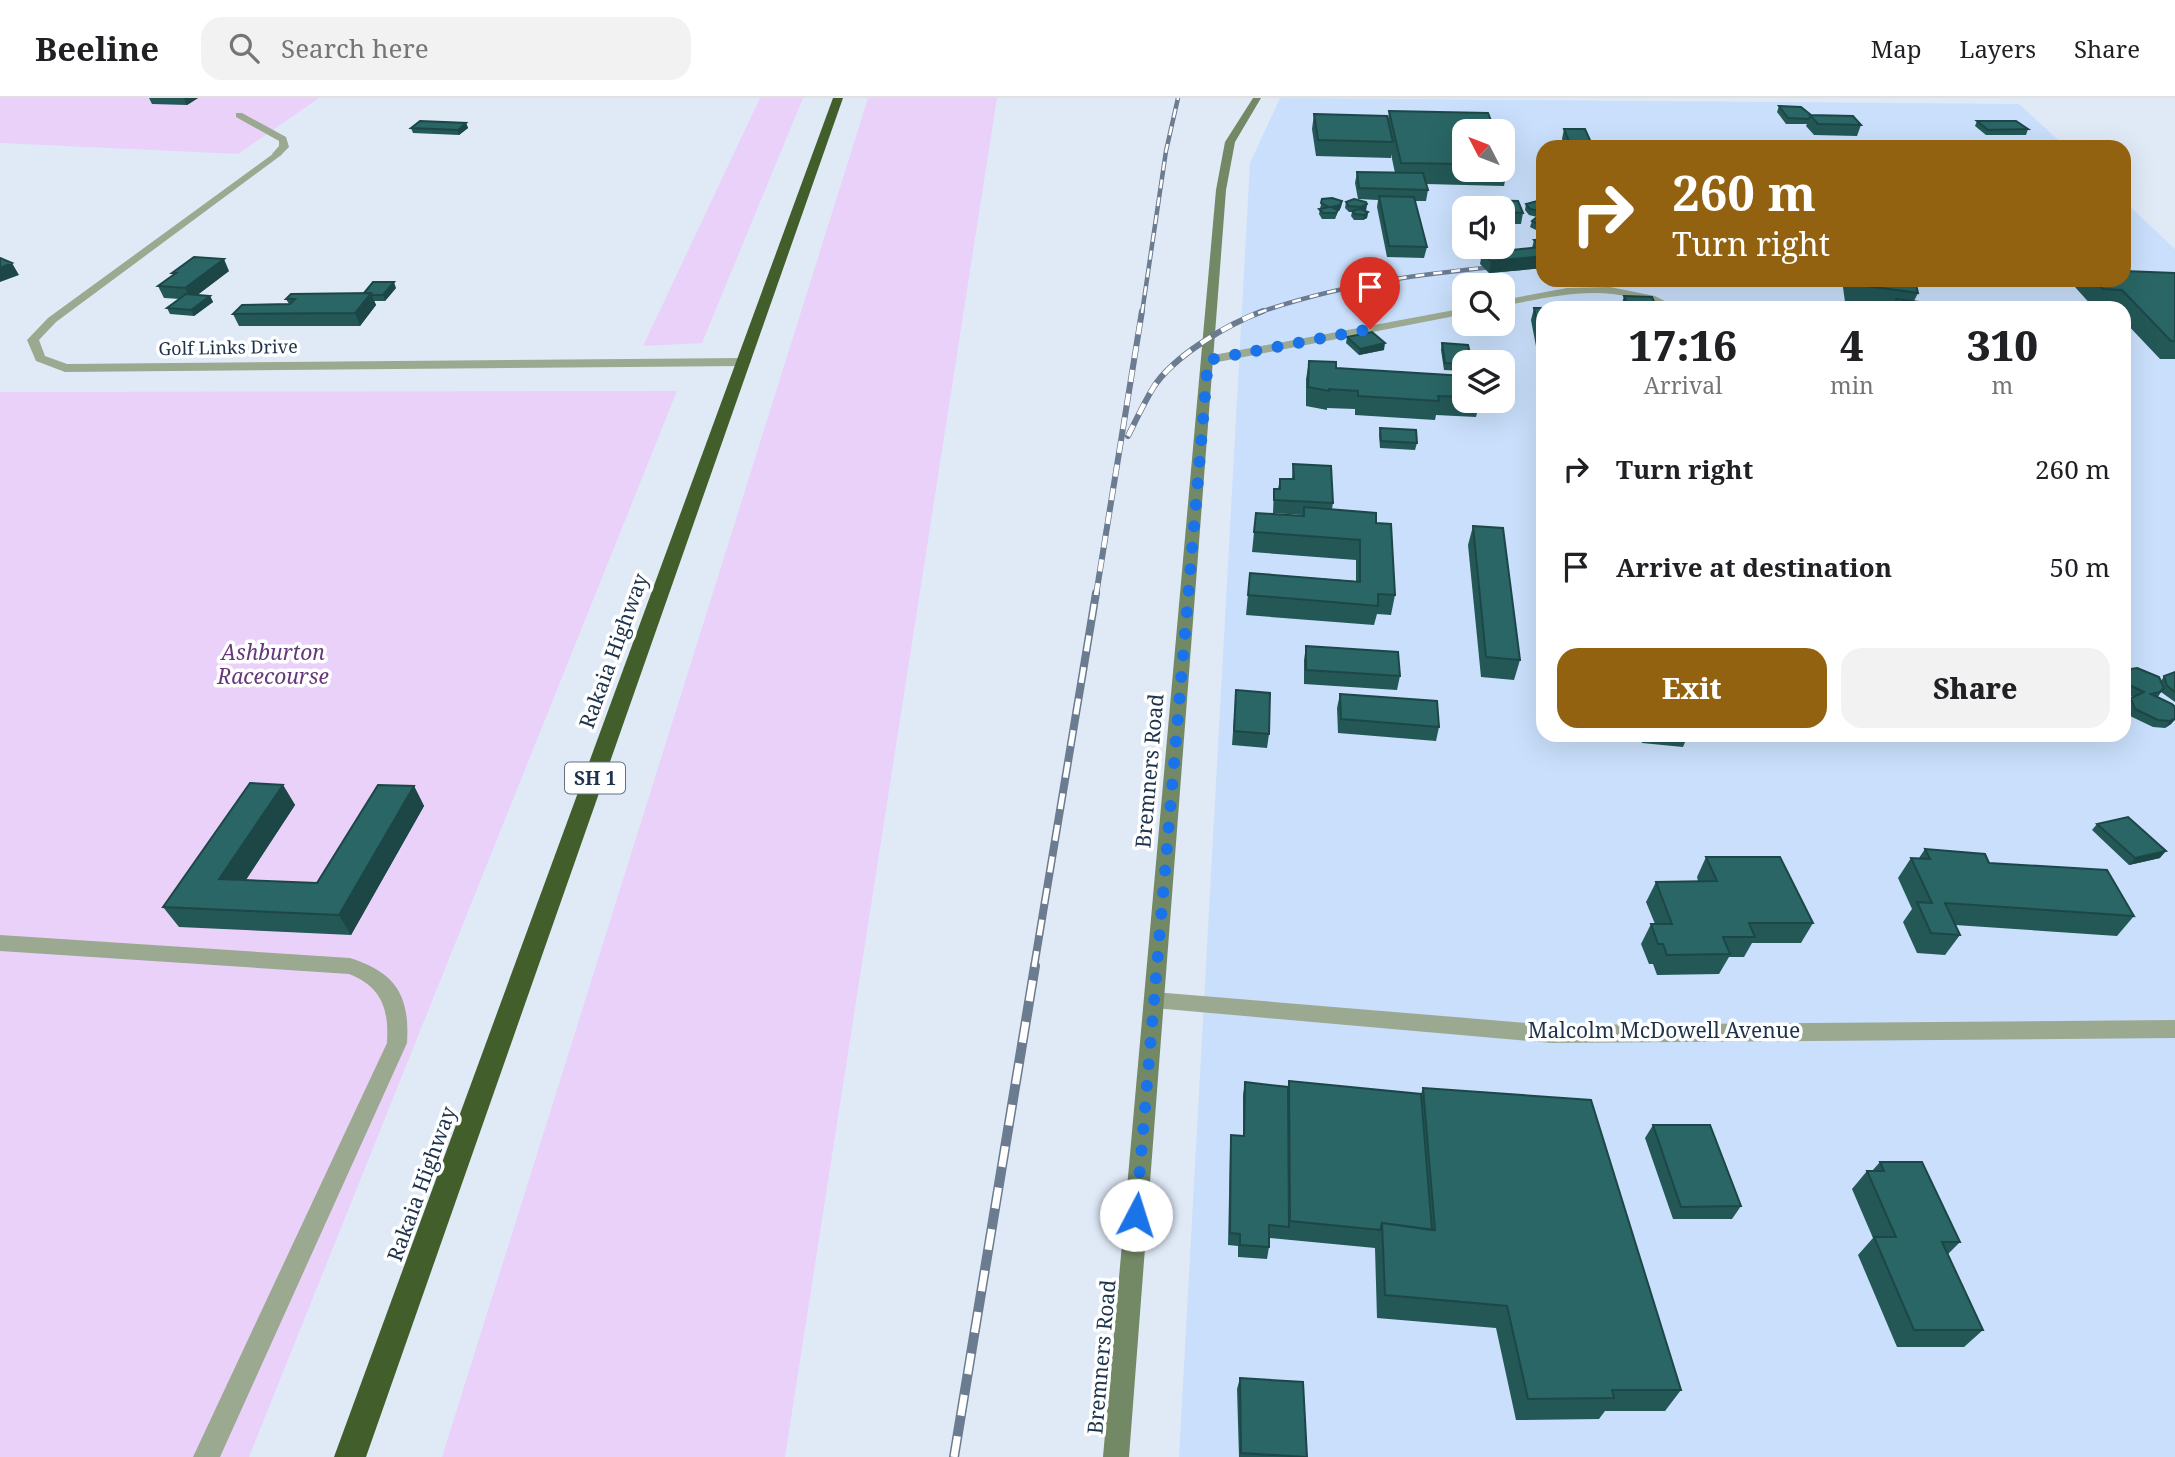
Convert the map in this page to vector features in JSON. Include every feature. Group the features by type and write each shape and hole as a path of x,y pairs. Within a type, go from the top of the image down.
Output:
{"highway":[{"name":"Rakaia Highway","path":"350,1457 838,98"}],"street":[{"name":"Bremners Road","path":"1116,1457 1221,190 1226,158 1237,128 1257,98"},
{"name":"Golf Links Drive","path":"239,115 283,139 284,147 52,320 33,340 40,358 65,368 745,362"},
{"path":"1515,300 1559,291 1600,288 1639,295 1654,301"},
{"path":"1208,360 1452,313"},
{"path":"0,943 350,965 382,982 393,997 400,1018 397,1043 206,1457"},
{"name":"Malcolm McDowell Avenue","path":"1154,1000 1551,1034 2175,1029"}],"shaded area":[{"path":"1280,98 2019,104 2058,140 1536,140 1536,287 2131,287 2131,208 2175,249 2175,1457 1179,1457 1250,163"}],"green space":[{"path":"0,98 319,98 238,154 0,143"},
{"path":"760,98 803,98 702,343 643,346"},
{"path":"868,98 997,98 785,1457 442,1457"},
{"name":"Ashburton Racecourse","path":"677,391 249,1457 0,1457 0,392"}],"building":[{"path":"1779,106 1801,107 1811,115 1809,119 1788,118"},
{"path":"1389,111 1488,113 1490,119 1452,119 1452,164 1401,163"},
{"path":"1314,114 1387,116 1393,142 1318,140"},
{"path":"1810,115 1853,116 1861,125 1818,124"},
{"path":"420,121 466,123 458,130 411,128"},
{"path":"1977,121 2016,121 2028,129 1988,130"},
{"path":"1564,129 1585,129 1590,140 1569,140"},
{"path":"1357,172 1423,173 1428,190 1359,188"},
{"path":"1379,196 1414,197 1427,247 1389,246"},
{"path":"1322,199 1342,201 1340,205 1331,207 1338,210 1336,213 1323,213 1319,209 1329,207 1321,203"},
{"path":"1354,199 1367,204 1361,207 1349,206 1346,202"},
{"path":"1515,201 1518,201 1523,213 1515,213"},
{"path":"1536,201 1536,210 1530,209 1526,204"},
{"path":"1360,209 1368,212 1364,215 1352,211"},
{"path":"1536,248 1536,257 1515,259 1515,250"},
{"path":"194,257 224,259 185,288 158,286 176,273 172,273"},
{"path":"0,258 12,263 0,268"},
{"path":"2131,271 2175,273 2175,341 2171,341 2122,290 2101,287 2131,287"},
{"path":"373,282 394,282 383,295 364,293"},
{"path":"1874,287 1917,287 1918,293"},
{"path":"371,293 355,313 233,314 242,305 290,304 295,299 286,299 291,294"},
{"path":"186,294 210,296 191,310 167,308"},
{"path":"1624,296 1652,297 1654,301 1626,301"},
{"path":"1372,332 1385,343 1360,349 1347,337"},
{"path":"1442,343 1468,345 1469,350 1452,350 1452,363 1445,363"},
{"path":"1309,361 1336,362 1336,368 1452,375 1452,397 1438,396 1439,401 1358,396 1358,391 1329,391 1308,387"},
{"path":"1380,428 1416,430 1417,443 1381,441"},
{"path":"1293,464 1331,466 1333,503 1274,500 1274,489 1280,489 1280,479 1294,479"},
{"path":"1304,507 1376,513 1376,523 1391,524 1395,595 1378,594 1378,606 1248,595 1250,573 1360,582 1360,540 1254,532 1256,513 1304,516"},
{"path":"1473,526 1503,528 1520,660 1486,657"},
{"path":"1306,646 1398,652 1400,676 1306,670"},
{"path":"2137,668 2159,677 2164,688 2151,694 2175,707 2175,718 2170,721 2158,720 2135,709 2131,698 2144,692 2131,686 2131,669"},
{"path":"2175,672 2175,692 2167,686 2164,676"},
{"path":"1236,690 1270,693 1269,734 1234,731"},
{"path":"1340,694 1437,701 1439,727 1341,719"},
{"path":"250,783 283,785 219,879 317,883 378,785 414,786 339,915 163,907"},
{"path":"2128,817 2166,851 2135,858 2097,824"},
{"path":"1925,849 1985,854 1989,863 2107,870 2134,916 1945,903 1960,935 1931,933 1917,902 1932,903 1911,858 1930,859"},
{"path":"1706,857 1780,857 1813,923 1749,923 1755,937 1723,937 1730,954 1667,955 1663,944 1658,944 1651,924 1672,924 1656,882 1717,881"},
{"path":"1289,1081 1421,1094 1432,1230 1382,1223 1380,1230 1290,1221"},
{"path":"1245,1082 1288,1087 1289,1227 1269,1225 1269,1247 1240,1245 1240,1234 1230,1233 1231,1135 1244,1136"},
{"path":"1423,1088 1591,1100 1681,1390 1612,1390 1614,1398 1528,1399 1507,1306 1385,1295 1382,1223 1435,1230"},
{"path":"1653,1125 1710,1125 1741,1206 1681,1207"},
{"path":"1880,1162 1922,1162 1960,1242 1942,1242 1983,1330 1914,1330 1874,1237 1896,1237 1867,1171 1884,1171"},
{"path":"1240,1378 1303,1382 1307,1457 1241,1453"}],"railway":[{"path":"1142,313 1166,151 1178,98"},
{"path":"1260,312 1328,292 1399,278 1536,263"},
{"path":"1096,595 1142,311"},
{"path":"1128,436 1153,388 1174,364 1202,342 1260,312"},
{"path":"1034,967 1096,593"},
{"path":"954,1457 1035,966"}],"route":[{"path":"1136,1215 1208,360 1370,329"}]}
